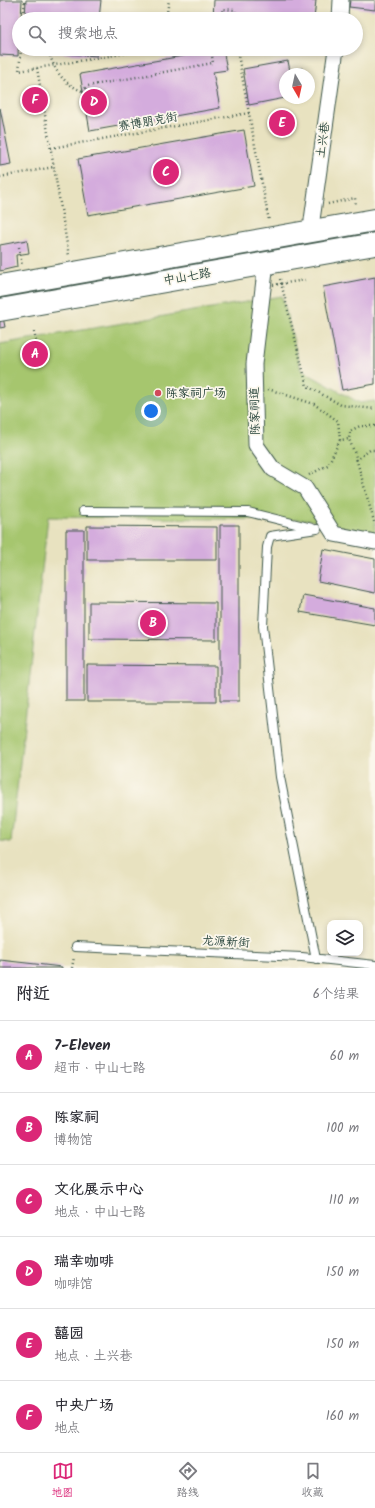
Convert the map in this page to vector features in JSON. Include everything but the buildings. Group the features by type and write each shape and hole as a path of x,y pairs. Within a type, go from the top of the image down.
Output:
{"main road":[{"name":"中山七路","path":"0,286 375,220"},
{"name":"中山七路","path":"0,310 273,271 375,244"}],"street":[{"path":"340,12 341,0"},
{"name":"土兴巷","path":"312,231 312,220 335,56"},
{"name":"陈家祠道","path":"273,271 254,364 256,445 273,468 305,488 334,534"},
{"path":"334,534 375,542"}],"lane":[{"path":"83,511 248,512 334,534"},
{"path":"316,959 280,777 263,626 267,547 270,536 317,529"},
{"name":"龙源新街","path":"75,947 316,959 375,965"}],"path":[{"path":"24,12 25,0"},
{"path":"167,12 169,0"},
{"path":"222,12 223,9 235,10 235,12"},
{"path":"20,56 19,71 109,56"},
{"path":"50,56 53,65 63,79 82,91 88,86 213,62 212,56"},
{"path":"238,56 270,227"},
{"path":"37,68 70,261"},
{"name":"赛博朋克街","path":"50,148 249,113"},
{"path":"0,177 54,167"},
{"path":"322,205 355,198"},
{"path":"19,247 22,269"},
{"path":"273,271 307,386 341,405 375,409"},
{"path":"273,285 305,280"},
{"path":"34,332 37,346"},
{"path":"254,384 314,404 338,421 340,440 328,465 294,481"},
{"path":"375,426 360,426 350,431 349,439 375,525"},
{"path":"340,440 349,439"},
{"path":"356,460 370,450 375,450"}],"green space":[{"path":"282,296 301,370 360,403 375,401 375,534 309,520 48,517 11,842 0,841 0,344"}],"place":[{"name":"中央广场","path":"35,100"},
{"name":"瑞幸咖啡","path":"94,102"},
{"name":"囍园","path":"282,123"},
{"name":"文化展示中心","path":"166,172"},
{"name":"7-Eleven","path":"35,354"},
{"name":"陈家祠广场","path":"158,393"},
{"name":"陈家祠","path":"153,623"}]}
